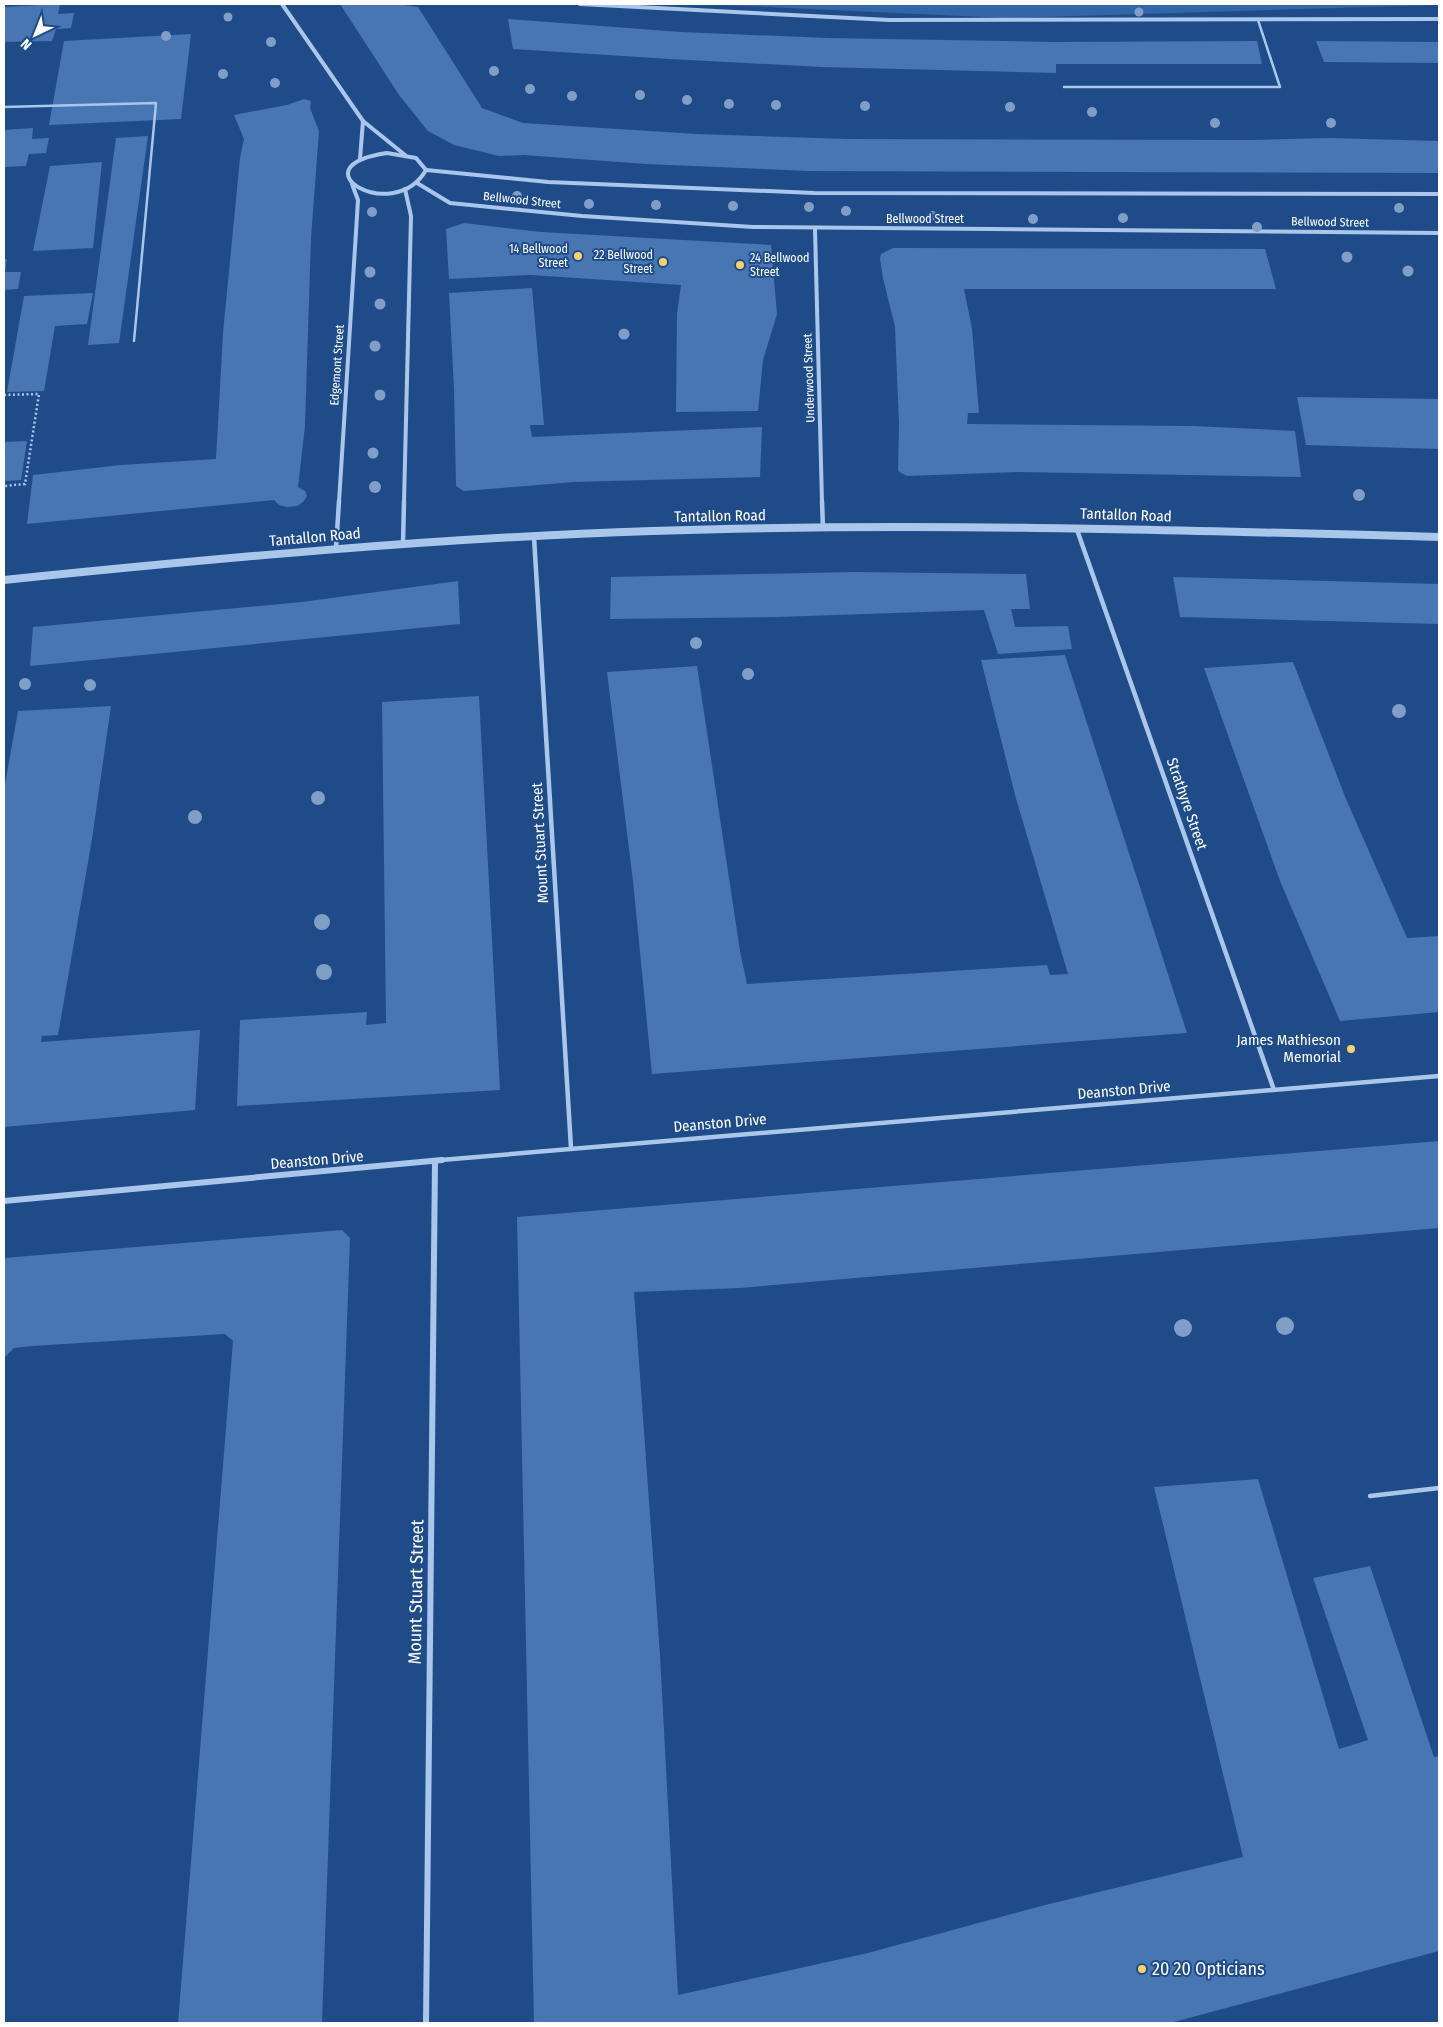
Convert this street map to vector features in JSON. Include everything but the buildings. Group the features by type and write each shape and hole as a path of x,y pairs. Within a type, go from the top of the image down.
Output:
{"street":[{"path":"282,4 363,121 405,155"},
{"path":"580,4 889,20 1439,19"},
{"path":"360,159 363,121"},
{"path":"387,153 405,155 416,158 426,170 424,177 405,189 379,192 364,190 352,184 348,178 348,171 360,159 387,153"},
{"name":"Bellwood Street","path":"426,170 548,182 814,193 1439,194"},
{"name":"Bellwood Street","path":"417,183 450,203 639,220 815,228 1439,233"},
{"name":"Edgemont Street","path":"336,548 358,200 352,184"},
{"path":"403,544 411,216 405,189"},
{"name":"Underwood Street","path":"815,228 823,528"},
{"name":"Tantallon Road","path":"4,580 336,548 652,531 1076,527 1439,537"},
{"name":"Strathyre Street","path":"1076,527 1274,1090"},
{"name":"Mount Stuart Street","path":"534,537 571,1148"},
{"name":"Deanston Drive","path":"4,1201 571,1148 1439,1076"},
{"name":"Mount Stuart Street","path":"426,2023 435,1161"}],"lane":[{"path":"1064,87 1280,87 1258,20"},
{"path":"4,107 156,103 134,341"},
{"path":"1370,1496 1439,1488"}],"path":[{"path":"4,395 38,394 25,484 4,486"}],"shaded area":[{"path":"702,4 1439,4 1439,5 1005,18"}],"place":[{"name":"14 Bellwood Street","path":"578,256"},
{"name":"22 Bellwood Street","path":"663,262"},
{"name":"24 Bellwood Street","path":"740,265"},
{"name":"James Mathieson Memorial","path":"1351,1049"},
{"name":"20 20 Opticians","path":"1142,1969"}]}
